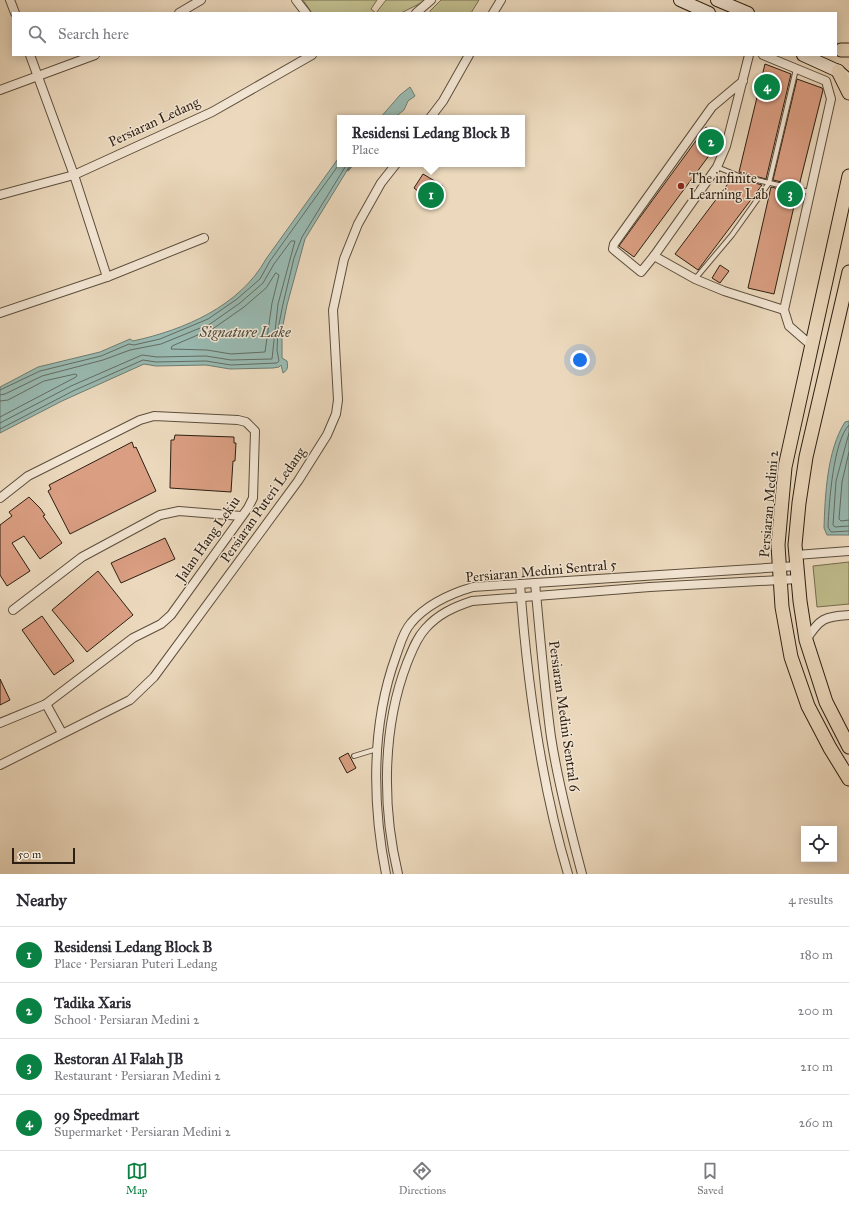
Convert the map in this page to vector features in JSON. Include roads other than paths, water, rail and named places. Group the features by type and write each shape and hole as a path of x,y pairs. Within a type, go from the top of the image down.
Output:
{"main road":[{"path":"838,71 849,93"},
{"name":"Persiaran Medini 2","path":"849,176 786,467 778,545 782,607 791,657 808,706 830,748 849,779"},
{"name":"Persiaran Medini 2","path":"849,272 802,478 796,538 797,566 806,640 826,702 849,747"}],"street":[{"path":"10,0 15,12"},
{"path":"181,12 201,0"},
{"path":"296,0 305,12"},
{"path":"417,12 431,0"},
{"path":"495,12 501,0"},
{"path":"680,0 707,12"},
{"path":"717,0 746,12"},
{"path":"30,56 74,175 108,277"},
{"path":"0,90 39,77 92,56"},
{"name":"Persiaran Ledang","path":"0,196 74,175 212,112 310,56"},
{"path":"432,115 443,101 467,56"},
{"path":"743,80 712,107 614,244 613,249 641,272 717,167 726,146 743,80 749,56"},
{"path":"765,56 826,81 832,99 784,310 789,326 812,346"},
{"path":"805,56 838,71 849,81"},
{"name":"Persiaran Puteri Ledang","path":"0,765 130,700 154,677 298,481 326,435 336,414 338,400 337,346 333,310 344,260 358,224 381,183 394,167"},
{"path":"0,313 108,277 204,238"},
{"path":"654,256 695,279 724,291 784,310"},
{"name":"Jalan Hang Lekiu","path":"0,498 28,476 140,420 154,416 238,420 252,426 255,430 256,438 253,498 248,508 171,615 161,624 133,638 46,704 0,723"},
{"path":"13,610 82,557 160,515 179,511 241,516"},
{"path":"797,566 816,554 849,551"},
{"name":"Persiaran Medini Sentral 5","path":"386,874 378,820 377,749 387,682 404,633 410,623 435,603 451,594 473,587 797,566"},
{"name":"Persiaran Medini Sentral 5","path":"398,874 388,821 388,751 398,685 415,642 425,628 441,614 455,606 472,601 650,587 780,580 797,566"},
{"name":"Persiaran Medini Sentral 6","path":"535,583 540,650 552,738 564,800 582,874"},
{"name":"Persiaran Medini Sentral 6","path":"520,584 526,653 538,740 550,804 568,874"},
{"path":"806,640 821,619 849,615"},
{"path":"46,704 62,733"}],"lane":[{"path":"695,279 732,235 769,183 796,69"},
{"path":"717,167 739,176 810,192"},
{"path":"354,756 377,749"}],"water":[{"path":"410,87 415,96 408,101 404,110 398,115 383,115 400,95"},
{"name":"Signature Lake","path":"337,160 337,167 349,167 305,239 287,305 282,330 282,358 287,361 288,365 285,372 283,373 281,365 273,368 230,369 206,365 156,366 144,364 62,401 0,433 0,387 38,367 100,352 130,339 133,341 191,323 226,303 255,276"},
{"path":"849,421 849,535 827,535 824,528 824,515 828,474 834,446 839,433 845,422"}],"place":[{"name":"99 Speedmart","path":"767,87"},
{"name":"Tadika Xaris","path":"711,142"},
{"name":"The infinite Learning Lab","path":"681,186"},
{"name":"Restoran Al Falah JB","path":"790,194"},
{"name":"Residensi Ledang Block B","path":"431,195"}]}
